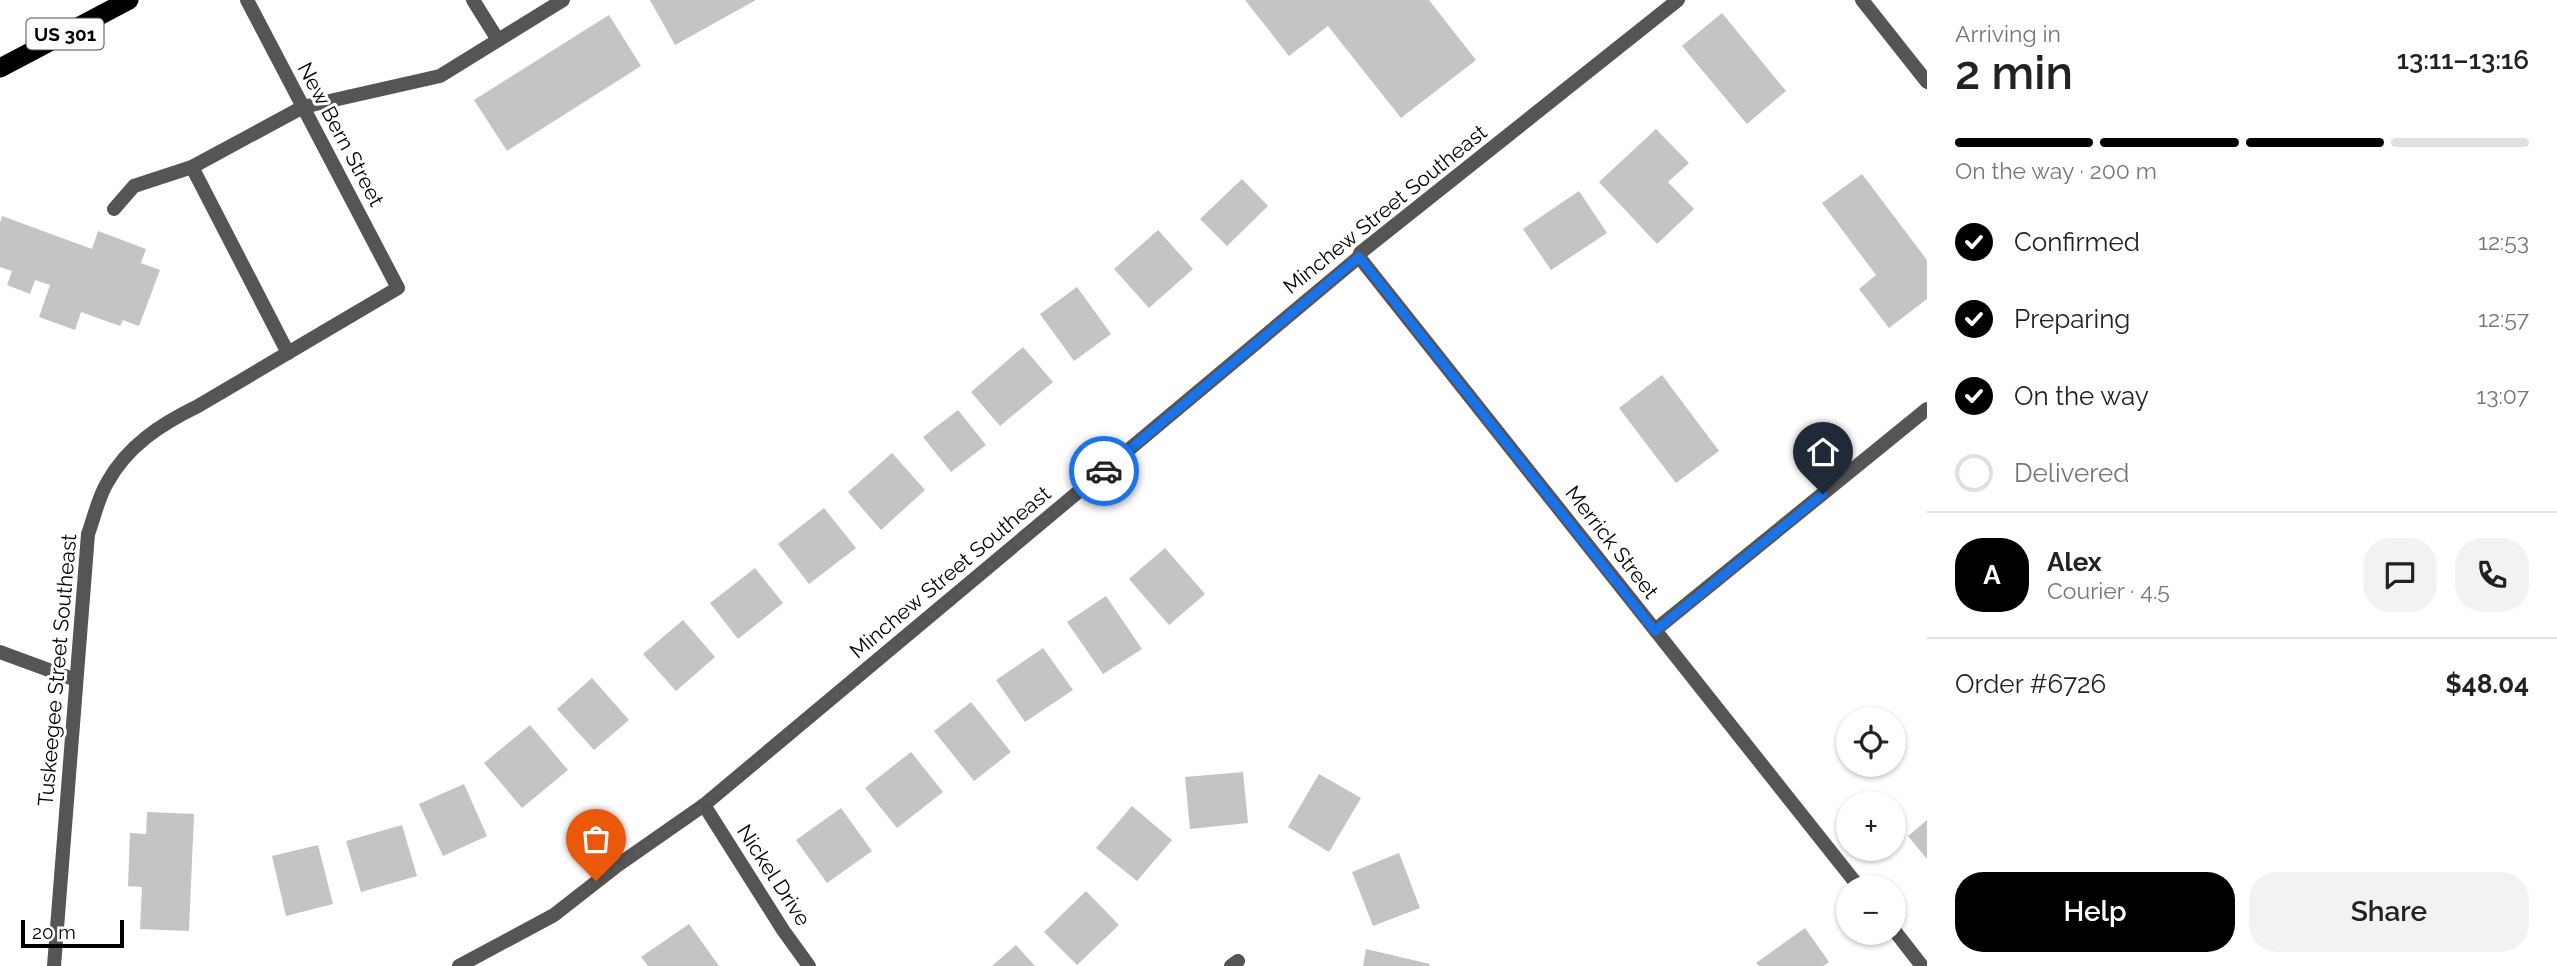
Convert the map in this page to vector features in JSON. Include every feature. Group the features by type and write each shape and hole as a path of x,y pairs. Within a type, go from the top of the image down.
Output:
{"highway":[{"name":"US 301","path":"0,68 129,0"}],"street":[{"name":"New Bern Street","path":"247,0 398,288"},
{"path":"473,0 498,40"},
{"path":"114,209 134,186 192,167 303,107 440,76 563,0"},
{"name":"Minchew Street Southeast","path":"459,966 554,915 618,865 704,805 1359,257 1360,253 1678,0"},
{"path":"1862,0 1927,82"},
{"path":"192,167 288,353"},
{"name":"Merrick Street","path":"1359,257 1849,875"},
{"name":"Tuskeegee Street Southeast","path":"54,966 88,534 106,484 126,454 166,421 198,406 398,288"},
{"path":"1655,631 1927,409"},
{"path":"0,652 76,680"},
{"name":"Nickel Drive","path":"704,805 783,930 809,966"},
{"path":"1906,945 1922,966"}],"building":[{"path":"650,0 756,0 675,45"},
{"path":"1245,0 1429,0 1476,60 1401,118 1328,26 1289,56"},
{"path":"1722,13 1786,91 1747,124 1682,46"},
{"path":"609,15 641,66 507,151 474,100"},
{"path":"1656,129 1689,163 1668,182 1694,209 1657,244 1599,182"},
{"path":"1862,174 1927,260 1927,299 1889,328 1859,289 1876,275 1822,203"},
{"path":"1242,179 1268,206 1227,246 1200,219"},
{"path":"1579,191 1607,233 1551,270 1523,229"},
{"path":"2,216 92,249 98,231 146,249 141,263 160,270 139,326 123,320 120,326 81,312 75,330 39,317 50,285 35,280 30,294 7,285 12,271 0,267"},
{"path":"1158,230 1193,269 1149,308 1114,269"},
{"path":"1077,287 1111,334 1074,361 1040,314"},
{"path":"1023,347 1053,382 1000,426 971,392"},
{"path":"1662,375 1719,451 1676,483 1619,408"},
{"path":"958,410 986,445 951,472 923,437"},
{"path":"892,453 925,490 881,530 848,492"},
{"path":"824,508 856,548 809,584 778,544"},
{"path":"1165,548 1205,594 1169,625 1129,579"},
{"path":"755,568 783,603 738,639 710,603"},
{"path":"1106,596 1142,649 1103,674 1067,622"},
{"path":"683,620 715,657 676,691 643,654"},
{"path":"1043,648 1073,690 1025,722 996,680"},
{"path":"592,678 629,720 594,750 557,709"},
{"path":"971,702 1011,752 974,781 934,731"},
{"path":"530,725 568,770 522,808 484,763"},
{"path":"911,752 943,792 897,828 865,788"},
{"path":"1243,772 1248,823 1190,829 1185,777"},
{"path":"1319,774 1361,798 1329,852 1288,827"},
{"path":"464,784 487,836 443,856 419,804"},
{"path":"1132,806 1172,840 1137,881 1096,848"},
{"path":"841,808 872,851 827,883 796,840"},
{"path":"147,812 194,814 189,931 140,929 142,887 128,886 130,833 146,834"},
{"path":"1927,820 1927,859 1908,836"},
{"path":"402,825 417,876 361,892 346,841"},
{"path":"318,845 333,904 286,916 272,856"},
{"path":"1399,853 1420,908 1373,926 1352,872"},
{"path":"1086,891 1119,925 1077,965 1044,932"},
{"path":"689,924 719,966 648,966 641,957"},
{"path":"1805,928 1829,962 1823,966 1759,966 1756,963"},
{"path":"1016,945 1035,966 992,966"},
{"path":"1366,949 1430,964 1363,966"}],"way so far":[{"path":"596,881 704,805 1104,471"}],"route":[{"path":"1104,471 1359,257 1655,631 1823,494"}]}
